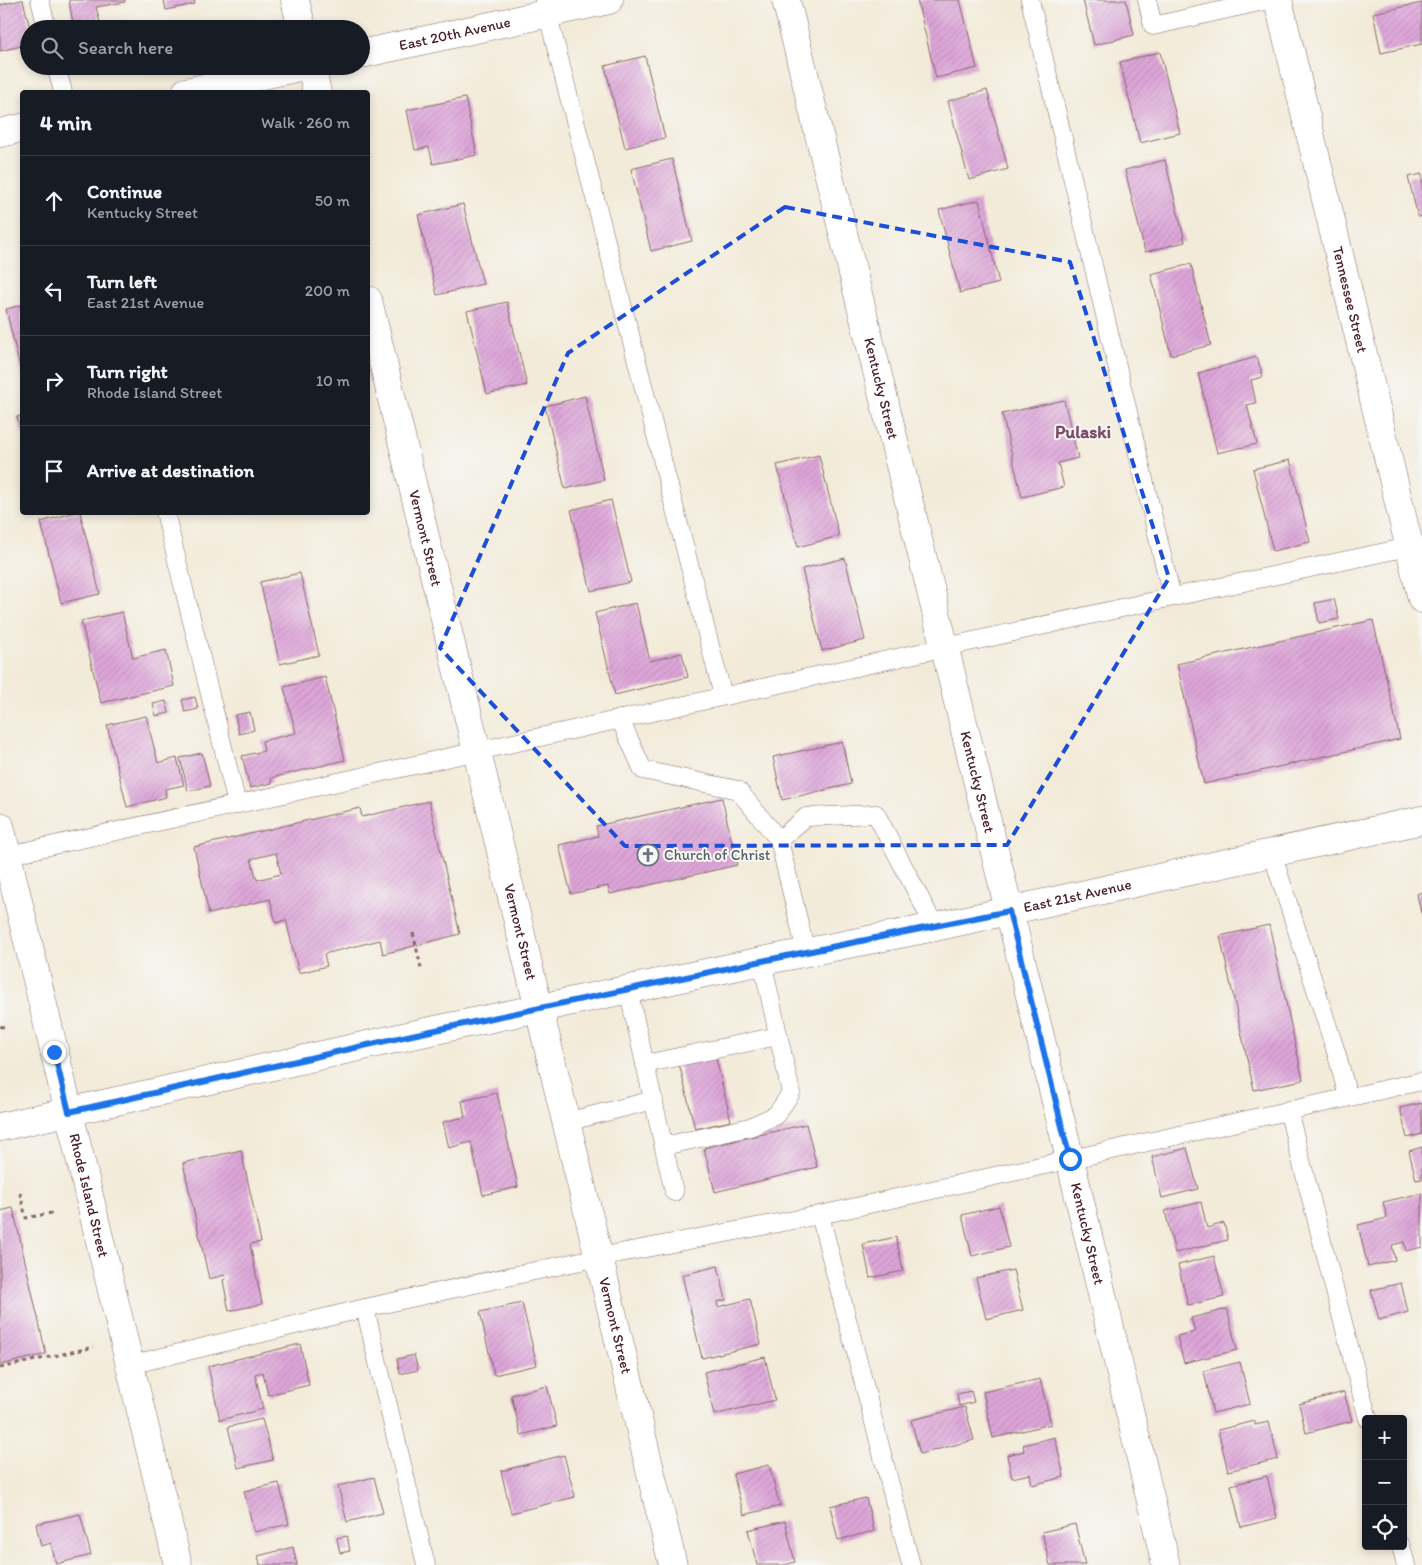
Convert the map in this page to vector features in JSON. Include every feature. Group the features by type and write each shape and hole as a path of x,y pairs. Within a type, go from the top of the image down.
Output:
{"street":[{"path":"295,0 300,20"},
{"name":"East 20th Avenue","path":"370,52 546,7 608,0"},
{"name":"Kentucky Street","path":"786,0 1070,1159 1166,1565"},
{"name":"Tennessee Street","path":"1278,0 1416,546 1422,598"},
{"path":"195,90 263,75"},
{"path":"313,75 317,90"},
{"path":"0,133 20,128"},
{"name":"Vermont Street","path":"370,308 672,1565"},
{"name":"East 21st Avenue","path":"0,1127 538,1008 935,927 1422,820"},
{"name":"Rhode Island Street","path":"0,826 4,856 69,1112 178,1565"}],"lane":[{"path":"40,0 45,20"},
{"path":"1030,0 1172,597"},
{"path":"1147,0 1153,26 1268,0"},
{"path":"546,7 723,696"},
{"path":"58,75 62,90"},
{"path":"166,515 237,804"},
{"path":"4,856 1172,597 1416,546"},
{"path":"620,719 644,770 738,790 779,840 806,952"},
{"path":"779,840 806,817 876,814 935,927"},
{"path":"1272,853 1337,1054 1348,1097"},
{"path":"664,1146 750,1127 776,1115 791,1093 762,961"},
{"path":"628,989 674,1192"},
{"path":"645,1064 778,1036"},
{"path":"127,1352 365,1308 599,1257 820,1215 1422,1081"},
{"path":"566,1122 654,1100"},
{"path":"1288,1110 1367,1415"},
{"path":"820,1215 911,1565"},
{"path":"365,1308 426,1565"},
{"path":"1402,1550 1406,1565"}],"path":[{"path":"413,932 422,972"},
{"path":"0,1027 7,1026"},
{"path":"20,1192 26,1218 52,1212"},
{"path":"0,1368 127,1352"}],"highlighted area":[{"path":"785,207 1070,262 1169,578 1007,845 625,846 440,648 568,353"}],"building":[{"path":"23,0 28,20 20,20 20,46 0,51 0,5"},
{"path":"69,0 125,0 125,2 96,7 99,20 72,20"},
{"path":"164,0 194,0 195,4 166,10"},
{"path":"917,0 960,0 977,68 936,78"},
{"path":"1083,0 1126,0 1134,35 1094,45"},
{"path":"1422,3 1422,44 1381,53 1373,13"},
{"path":"1160,52 1180,133 1140,143 1120,62"},
{"path":"645,56 665,138 625,148 605,66"},
{"path":"987,90 1008,169 969,180 948,101"},
{"path":"465,98 477,155 433,164 429,147 415,150 407,110"},
{"path":"672,159 692,241 651,251 631,169"},
{"path":"1165,160 1185,242 1145,252 1125,170"},
{"path":"1422,174 1422,216 1418,217 1408,177"},
{"path":"979,200 999,283 960,293 939,210"},
{"path":"463,204 483,284 437,295 418,215"},
{"path":"1191,264 1211,345 1171,355 1151,274"},
{"path":"507,302 527,385 487,394 467,311"},
{"path":"20,306 20,368 6,309"},
{"path":"1257,357 1263,377 1251,380 1256,403 1247,405 1257,444 1217,453 1198,373"},
{"path":"585,396 604,480 565,489 545,406"},
{"path":"1064,400 1078,458 1058,463 1064,487 1022,497 1002,414"},
{"path":"20,416 20,429 17,417"},
{"path":"819,455 839,536 798,547 777,465"},
{"path":"1290,460 1310,542 1273,551 1253,469"},
{"path":"611,500 631,582 591,591 571,510"},
{"path":"66,515 81,515 100,594 61,603 41,522"},
{"path":"845,558 865,640 822,651 802,569"},
{"path":"300,573 319,655 280,664 260,582"},
{"path":"1334,599 1339,619 1319,623 1315,603"},
{"path":"636,603 650,661 682,653 688,677 615,695 595,613"},
{"path":"122,612 133,658 166,650 174,686 101,703 81,621"},
{"path":"1373,620 1400,739 1204,784 1177,664"},
{"path":"325,677 345,760 271,778 272,783 250,788 242,756 264,751 262,741 296,733 284,687"},
{"path":"195,697 198,709 185,712 182,700"},
{"path":"166,701 169,713 156,716 153,704"},
{"path":"250,712 254,730 239,734 235,715"},
{"path":"146,716 158,763 177,758 184,785 165,789 166,797 127,807 107,725"},
{"path":"842,742 851,784 782,800 773,757"},
{"path":"202,753 210,786 188,791 180,758"},
{"name":"Church of Christ","path":"722,798 737,865 610,894 608,886 571,894 559,845 598,836 596,826"},
{"path":"429,801 460,934 383,954 380,940 324,954 327,966 299,973 286,920 276,923 270,899 209,914 194,847 360,808 362,817","holes":["276,853 281,874 257,880 251,859"]},
{"path":"1422,892 1422,913 1421,913 1417,894"},
{"path":"1269,925 1303,1080 1254,1090 1220,936"},
{"path":"714,1050 731,1121 695,1129 678,1059"},
{"path":"497,1093 518,1187 483,1195 471,1142 449,1148 443,1122 465,1117 462,1101"},
{"path":"1422,1103 1422,1134 1407,1138 1400,1108"},
{"path":"806,1124 817,1167 715,1192 704,1148"},
{"path":"1422,1147 1422,1179 1416,1180 1409,1151"},
{"path":"1187,1148 1198,1189 1162,1198 1152,1157"},
{"path":"241,1150 261,1242 250,1244 262,1304 229,1311 223,1280 226,1279 225,1275 209,1279 183,1163"},
{"path":"1422,1193 1422,1247 1406,1251 1404,1242 1392,1245 1395,1260 1368,1267 1358,1225 1387,1218 1383,1202"},
{"path":"1201,1202 1207,1228 1224,1223 1228,1240 1175,1253 1165,1211"},
{"path":"999,1206 1009,1247 972,1256 962,1215"},
{"path":"13,1208 46,1354 0,1365 0,1211"},
{"path":"896,1237 903,1271 870,1278 863,1244"},
{"path":"1214,1256 1224,1297 1188,1305 1178,1265"},
{"path":"718,1266 726,1300 717,1302 718,1307 750,1299 761,1344 702,1358 682,1275"},
{"path":"1013,1270 1023,1310 986,1319 976,1278"},
{"path":"1401,1283 1408,1312 1379,1320 1371,1290"},
{"path":"522,1303 537,1365 494,1375 480,1312"},
{"path":"1227,1309 1237,1350 1184,1363 1177,1336 1195,1332 1191,1318"},
{"path":"300,1344 309,1385 268,1395 263,1372 255,1374 263,1409 220,1420 208,1366"},
{"path":"414,1355 418,1370 400,1374 397,1359"},
{"path":"765,1357 775,1400 714,1415 704,1372"},
{"path":"1240,1362 1250,1404 1213,1413 1204,1371"},
{"path":"1040,1379 1051,1424 993,1438 983,1392"},
{"path":"547,1386 557,1426 521,1435 511,1395"},
{"path":"971,1391 974,1402 959,1406 957,1394"},
{"path":"1344,1392 1352,1421 1306,1433 1299,1404"},
{"path":"965,1407 974,1440 920,1454 911,1420"},
{"path":"262,1419 273,1460 238,1468 228,1427"},
{"path":"1255,1421 1255,1425 1269,1422 1278,1459 1228,1471 1218,1430"},
{"path":"1055,1437 1064,1477 1032,1485 1030,1474 1012,1478 1007,1455 1024,1451 1023,1445"},
{"path":"564,1455 575,1497 511,1513 501,1471"},
{"path":"769,1465 780,1506 744,1515 733,1474"},
{"path":"1267,1476 1277,1518 1241,1527 1231,1485"},
{"path":"374,1477 383,1513 347,1522 338,1486"},
{"path":"279,1483 289,1524 254,1532 244,1491"},
{"path":"866,1498 874,1531 838,1540 830,1506"},
{"path":"80,1514 91,1555 56,1564 51,1543 41,1546 36,1524"},
{"path":"785,1521 795,1562 784,1565 757,1565 748,1530"},
{"path":"1075,1524 1085,1565 1050,1565 1042,1532"},
{"path":"347,1536 350,1551 340,1553 337,1538"},
{"path":"293,1547 297,1565 260,1565 258,1556"}],"place":[{"name":"Church of Christ","path":"648,855"}],"district":[{"name":"Pulaski","path":"1083,432"}],"route":[{"path":"54,1052 69,1112 412,1035 1009,911 1070,1159"}]}
